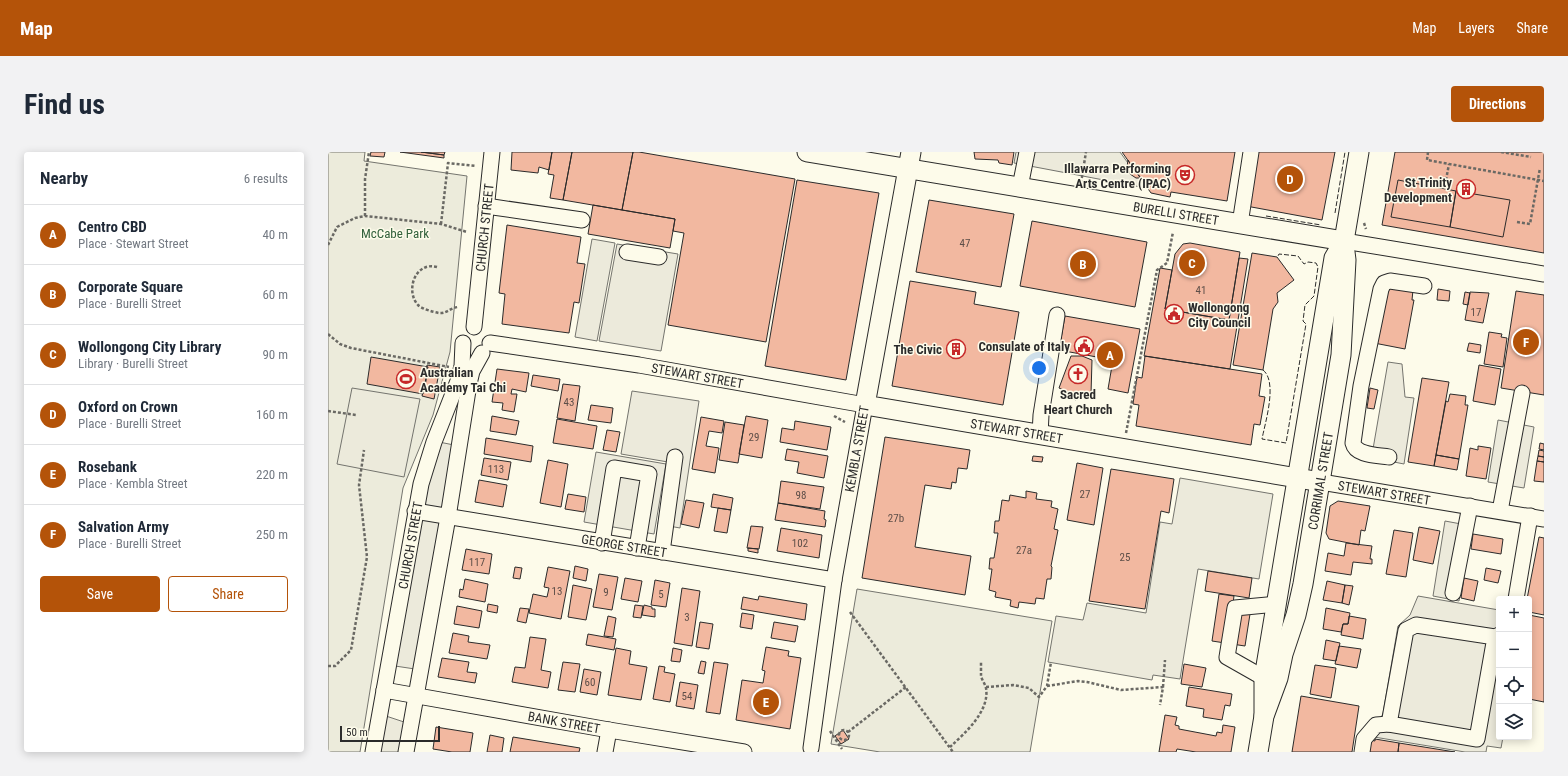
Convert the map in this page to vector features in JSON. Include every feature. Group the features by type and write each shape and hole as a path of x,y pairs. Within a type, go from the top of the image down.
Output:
{"main road":[{"name":"BURELLI STREET","path":"807,152 910,161 1020,187 1344,240"},
{"name":"CORRIMAL STREET","path":"1264,716 1278,678 1283,654 1300,601 1341,355 1346,260 1344,240 1359,152"},
{"name":"KEMBLA STREET","path":"865,405 910,161"},
{"name":"CORRIMAL STREET","path":"1258,752 1264,716 1264,678 1296,478 1334,258 1344,240"},
{"name":"STEWART STREET","path":"865,405 1320,482"}],"street":[{"name":"CHURCH STREET","path":"474,327 492,152"},
{"path":"1020,187 1027,152"},
{"path":"1240,224 1251,152"},
{"path":"486,206 582,220"},
{"name":"BURELLI STREET","path":"1344,240 1544,274"},
{"path":"627,252 659,257"},
{"path":"1389,457 1360,452 1355,449 1353,443 1362,386 1381,289 1384,283 1390,281 1424,286"},
{"path":"1040,435 1041,415 1057,315"},
{"path":"406,752 448,517 470,380 472,371 486,348 489,335 485,330 474,327 466,333 463,343 466,349 472,353 486,348"},
{"name":"CHURCH STREET","path":"373,752 415,511 427,462 458,381 462,366 463,343"},
{"name":"STEWART STREET","path":"486,348 639,365 865,405"},
{"path":"1500,511 1522,393"},
{"name":"KEMBLA STREET","path":"809,751 834,580 865,405"},
{"path":"662,552 675,457"},
{"path":"602,543 614,468 649,474 637,548"},
{"name":"STEWART STREET","path":"1320,482 1537,517"},
{"path":"1453,593 1470,506"},
{"name":"GEORGE STREET","path":"415,511 834,580"},
{"path":"1517,596 1537,517"},
{"path":"1264,678 1227,657 1235,608 1277,604"},
{"path":"1389,724 1406,630 1416,625 1496,636"},
{"path":"1362,752 1364,739 1376,725 1389,724 1477,739 1496,641"},
{"name":"BANK STREET","path":"384,690 609,730 744,752"},
{"path":"605,752 609,730"}],"path":[{"path":"365,216 365,179 369,152"},
{"path":"1081,183 1086,152"},
{"path":"1428,152 1427,160 1544,181"},
{"path":"1501,152 1531,158"},
{"path":"441,224 448,163 476,166"},
{"path":"1446,180 1449,164"},
{"path":"1517,222 1530,224 1540,168"},
{"path":"328,246 338,228 355,218 365,216 441,224 467,232"},
{"path":"1126,434 1157,270 1167,263 1173,232"},
{"path":"437,267 431,266 422,268 416,274 413,286 413,296 419,305 437,312 444,313 459,307"},
{"path":"328,334 340,344 351,348 450,368"},
{"path":"328,411 356,415"},
{"path":"834,416 845,422"},
{"path":"328,666 335,666 351,650 367,557 359,485 364,450"},
{"path":"850,612 954,752"},
{"path":"1160,705 1165,660"},
{"path":"950,747 978,717 983,707 986,687 981,676 981,661"},
{"path":"986,687 1013,685 1029,688 1040,697 1047,686 1051,662"},
{"path":"1047,686 1078,681 1121,690 1163,687"},
{"path":"848,732 906,687"},
{"path":"840,738 839,736 841,731 845,730 848,732"},
{"path":"830,731 842,749"},
{"path":"836,740 840,738 847,740 850,735 848,732"}],"green space":[{"name":"McCabe Park","path":"328,152 365,152 364,161 467,176 450,352 433,415 403,488 360,752 328,752"},
{"path":"857,589 1052,621 1030,752 880,752 831,744"}],"shaded area":[{"path":"1016,152 1120,152 1146,188 1014,163"},
{"path":"592,239 615,243 597,341 575,337"},
{"path":"617,244 678,254 661,351 599,341"},
{"path":"1388,362 1402,364 1405,397 1414,398 1404,464 1394,462 1383,451 1373,449"},
{"path":"352,388 420,399 404,477 337,464"},
{"path":"632,391 699,401 680,528 658,524 668,462 621,454"},
{"path":"1498,420 1534,427 1524,488 1488,482"},
{"path":"439,442 454,445 415,669 395,666 427,486"},
{"path":"596,452 666,464 654,534 584,522"},
{"path":"1180,478 1273,494 1259,579 1198,569 1180,679 1153,675 1152,680 1048,662 1056,616 1083,620 1087,603 1146,613 1160,522 1172,524"},
{"path":"1445,521 1472,526 1459,601 1433,596"},
{"path":"1418,596 1496,609 1496,740 1502,740 1501,748 1487,746 1486,752 1465,752 1374,737 1383,713 1398,626 1410,615"},
{"path":"386,716 404,722 399,752 380,752"}],"building":[{"path":"371,152 385,152 384,157 370,156"},
{"path":"400,152 421,152 444,155 444,158"},
{"path":"421,152 445,152 444,155"},
{"path":"512,152 552,152 549,170 539,167 538,173 511,170"},
{"path":"552,152 572,152 563,200 550,198 554,175 548,174"},
{"path":"572,152 633,152 622,210 563,200"},
{"path":"633,152 795,179 766,342 668,325 684,233 673,231 675,219 622,210"},
{"path":"974,152 1014,152 1012,165 999,163 998,160 975,159"},
{"name":"Illawarra Performing Arts Centre (IPAC)","path":"1122,152 1235,152 1227,201 1171,192 1170,197 1151,193"},
{"path":"1256,152 1335,152 1322,220 1246,206"},
{"name":"St Trinity Development","path":"1395,152 1544,152 1544,253 1382,225"},
{"path":"1128,160 1141,178 1136,178 1130,174 1127,167"},
{"path":"797,180 879,193 846,380 765,366"},
{"path":"1398,180 1456,191 1450,227 1391,217"},
{"path":"1456,191 1510,200 1503,237 1450,227"},
{"path":"929,200 1014,214 1001,287 916,272"},
{"path":"593,205 675,219 670,248 588,234"},
{"path":"1032,221 1147,242 1135,307 1020,286"},
{"path":"507,225 581,237 577,263 585,264 579,303 574,302 569,333 502,324 505,294 499,293"},
{"path":"1190,243 1240,252 1229,320 1165,309 1175,254 1183,244"},
{"path":"1252,253 1277,257 1294,280 1277,293 1278,302 1273,309 1263,370 1233,365"},
{"name":"Wollongong City Council","path":"1239,258 1248,259 1230,369 1144,356 1160,268 1172,270 1165,309 1229,320"},
{"name":"The Civic","path":"910,281 976,292 974,304 1019,312 1003,405 892,386"},
{"path":"1383,281 1413,290 1412,300 1414,300 1405,349 1374,343"},
{"path":"1438,289 1450,291 1449,301 1437,300"},
{"path":"1516,291 1544,295 1544,395 1501,388"},
{"path":"1465,292 1470,293 1468,305 1463,304"},
{"path":"1470,292 1489,293 1483,323 1465,320"},
{"path":"1065,316 1140,329 1128,393 1108,389 1113,360 1059,350"},
{"path":"1489,332 1502,334 1501,337 1507,338 1503,367 1484,364"},
{"path":"1469,343 1481,345 1480,353 1467,351"},
{"name":"Sacred Heart Church","path":"1071,356 1082,356 1092,360 1091,394 1078,395 1076,400 1070,398 1070,393 1059,388"},
{"path":"1145,356 1262,374 1259,396 1265,397 1260,425 1254,424 1251,445 1136,426 1139,405 1133,404 1137,377 1142,378"},
{"path":"371,357 428,367 423,394 367,384"},
{"path":"427,365 440,367 434,399 422,396 426,381"},
{"path":"1479,365 1501,369 1495,405 1473,401"},
{"path":"497,369 529,373 526,392 512,389 511,394 517,394 514,412 502,410 503,403 492,402"},
{"path":"533,375 560,379 558,391 531,386"},
{"path":"1422,378 1449,382 1434,466 1408,462"},
{"path":"563,384 580,386 575,421 557,418"},
{"path":"1370,388 1378,390 1374,409 1367,408"},
{"path":"1450,394 1466,396 1465,405 1468,405 1459,459 1436,455 1446,401 1448,402"},
{"path":"591,405 613,408 611,423 588,420"},
{"path":"492,416 519,421 516,435 490,431"},
{"path":"746,416 768,420 762,458 739,454"},
{"path":"701,417 724,421 722,433 709,431 706,446 719,448 715,473 692,469"},
{"path":"557,419 597,426 593,449 553,443"},
{"path":"795,421 831,427 827,450 780,442 782,428 794,430"},
{"path":"725,422 744,425 738,463 719,460"},
{"path":"607,430 620,432 616,452 603,450"},
{"path":"885,437 970,450 967,469 958,468 956,483 952,482 951,489 925,485 915,547 971,556 965,595 862,578"},
{"path":"486,438 533,446 531,462 484,454"},
{"path":"1540,443 1544,444 1544,450 1539,449"},
{"path":"1478,446 1491,448 1486,479 1466,476 1470,448 1478,450"},
{"path":"787,449 828,456 824,478 797,473 799,462 785,460"},
{"path":"1539,450 1544,451 1544,457 1538,456"},
{"path":"1436,455 1459,459 1457,470 1434,466"},
{"path":"1033,456 1043,457 1042,462 1032,461"},
{"path":"1538,456 1544,457 1544,462 1537,461"},
{"path":"484,458 511,462 508,480 481,475"},
{"path":"548,460 568,464 561,507 540,503"},
{"path":"1537,461 1544,462 1544,482 1534,481"},
{"path":"1077,463 1103,468 1094,525 1067,520"},
{"path":"1111,469 1174,479 1169,513 1161,511 1145,609 1089,601"},
{"path":"479,480 507,485 503,507 475,502"},
{"path":"781,481 824,487 820,509 778,503"},
{"path":"1026,491 1037,493 1036,499 1052,501 1051,507 1058,509 1054,529 1058,530 1051,566 1051,579 1047,579 1044,599 1036,598 1035,604 1019,602 1018,608 1010,606 1011,600 995,597 996,592 989,590 992,569 989,569 990,558 994,558 998,533 994,533 995,521 999,521 1002,500 1009,501 1010,495 1026,498"},
{"path":"568,494 586,497 584,512 565,509"},
{"path":"713,494 733,498 731,510 711,507"},
{"path":"686,500 704,503 699,528 681,524"},
{"path":"1338,501 1370,506 1365,531 1361,530 1359,545 1329,539 1326,533 1330,506"},
{"path":"778,503 825,511 825,527 775,520"},
{"path":"718,508 731,510 727,533 714,531"},
{"path":"751,526 763,527 759,549 747,548"},
{"path":"1419,527 1440,531 1433,564 1413,560"},
{"path":"781,528 822,535 819,558 777,551"},
{"path":"1394,530 1413,533 1406,577 1386,574"},
{"path":"1473,534 1503,539 1501,554 1471,549"},
{"path":"1539,537 1544,538 1544,615 1532,613 1532,596 1528,596"},
{"path":"1346,543 1372,546 1370,559 1372,559 1372,564 1353,562 1351,575 1325,571 1328,553 1344,556"},
{"path":"748,548 758,549 758,553 748,551"},
{"path":"466,549 492,554 489,574 462,570"},
{"path":"575,566 588,569 586,581 573,578"},
{"path":"515,567 522,568 520,579 513,578"},
{"path":"548,567 570,571 561,619 529,613 533,594 547,597 549,588 544,587"},
{"path":"1486,568 1501,571 1498,583 1484,580"},
{"path":"1208,571 1252,578 1249,598 1205,591"},
{"path":"599,574 618,577 612,610 593,607"},
{"path":"625,578 642,581 638,602 621,599"},
{"path":"1464,578 1478,581 1474,601 1461,598"},
{"path":"465,579 488,584 485,602 459,597 460,589 463,590"},
{"path":"655,580 670,583 666,607 651,605"},
{"path":"1327,581 1345,585 1342,603 1323,600"},
{"path":"573,585 592,589 586,620 568,617"},
{"path":"1345,585 1353,586 1349,605 1342,603"},
{"path":"682,588 700,591 692,646 674,643"},
{"path":"1219,594 1234,596 1232,611 1250,614 1245,646 1212,641"},
{"path":"759,596 807,604 805,620 741,609 743,597 758,600"},
{"path":"488,604 498,606 497,613 487,611"},
{"path":"635,605 643,606 641,618 633,617"},
{"path":"644,605 655,609 655,617 642,615"},
{"path":"457,606 482,611 479,628 454,624"},
{"path":"520,608 529,609 526,623 517,621"},
{"path":"1326,608 1350,613 1348,624 1343,624 1341,632 1323,629"},
{"path":"742,613 754,615 752,629 740,627"},
{"path":"608,616 616,618 613,637 604,636"},
{"path":"1349,616 1366,619 1363,639 1341,635 1343,624 1348,624"},
{"path":"1532,616 1544,618 1544,702 1532,700"},
{"path":"700,622 713,624 709,649 696,647"},
{"path":"774,622 798,626 795,642 771,638"},
{"path":"453,633 469,636 468,642 490,645 487,659 449,653"},
{"path":"588,634 616,639 614,650 586,645"},
{"path":"530,637 546,639 541,670 551,672 548,688 512,682 515,667 525,668"},
{"path":"1326,640 1340,643 1336,661 1323,659"},
{"path":"1339,646 1361,649 1357,668 1335,664"},
{"path":"766,647 789,651 788,656 801,658 790,729 736,720 742,680 763,683 765,671 762,670"},
{"path":"616,648 631,651 629,664 647,667 641,700 608,695"},
{"path":"673,648 682,650 680,662 671,661"},
{"path":"442,658 469,662 467,672 477,673 475,683 438,677"},
{"path":"701,661 706,662 704,674 698,673"},
{"path":"563,662 580,664 575,692 558,690"},
{"path":"714,662 728,664 720,714 706,712"},
{"path":"1184,664 1206,668 1202,687 1181,684"},
{"path":"1315,665 1336,668 1331,698 1310,694"},
{"path":"659,666 665,667 664,672 675,674 670,702 653,699"},
{"path":"584,669 601,672 597,695 580,692"},
{"path":"680,682 698,685 694,709 676,706"},
{"path":"1189,687 1232,694 1230,706 1225,705 1222,720 1203,717 1204,709 1186,706"},
{"path":"1301,696 1359,706 1352,752 1292,752"},
{"path":"1165,715 1177,717 1175,725 1179,726 1179,729 1216,736 1217,732 1222,733 1223,725 1235,727 1231,752 1196,752 1177,749 1176,752 1159,752"},
{"path":"436,727 473,733 470,752 452,752 433,749"},
{"path":"843,730 849,739 841,744 835,736"},
{"path":"490,735 504,738 502,752 487,752"},
{"path":"513,737 580,748 579,752 510,752"},
{"path":"1375,739 1399,743 1398,752 1369,752 1371,740 1375,741"},
{"path":"1399,743 1455,752 1398,752"}],"fence":[{"path":"1335,213 1345,152"},
{"path":"1266,216 1321,225"},
{"path":"1263,370 1270,384 1270,393 1268,413 1262,439 1286,443 1306,324 1303,321 1305,305 1314,296 1318,267 1316,263 1308,262 1304,264 1298,256 1279,254 1278,256"}],"place":[{"name":"Illawarra Performing Arts Centre (IPAC)","path":"1185,175"},
{"name":"Oxford on Crown","path":"1290,179"},
{"name":"St Trinity Development","path":"1466,189"},
{"name":"Wollongong City Library","path":"1192,263"},
{"name":"Corporate Square","path":"1083,264"},
{"name":"Wollongong City Council","path":"1174,314"},
{"name":"Salvation Army","path":"1526,342"},
{"name":"Consulate of Italy","path":"1084,346"},
{"name":"The Civic","path":"956,349"},
{"name":"Centro CBD","path":"1110,355"},
{"name":"Sacred Heart Church","path":"1078,374"},
{"name":"Australian Academy Tai Chi","path":"406,379"},
{"name":"Rosebank","path":"766,702"}]}
